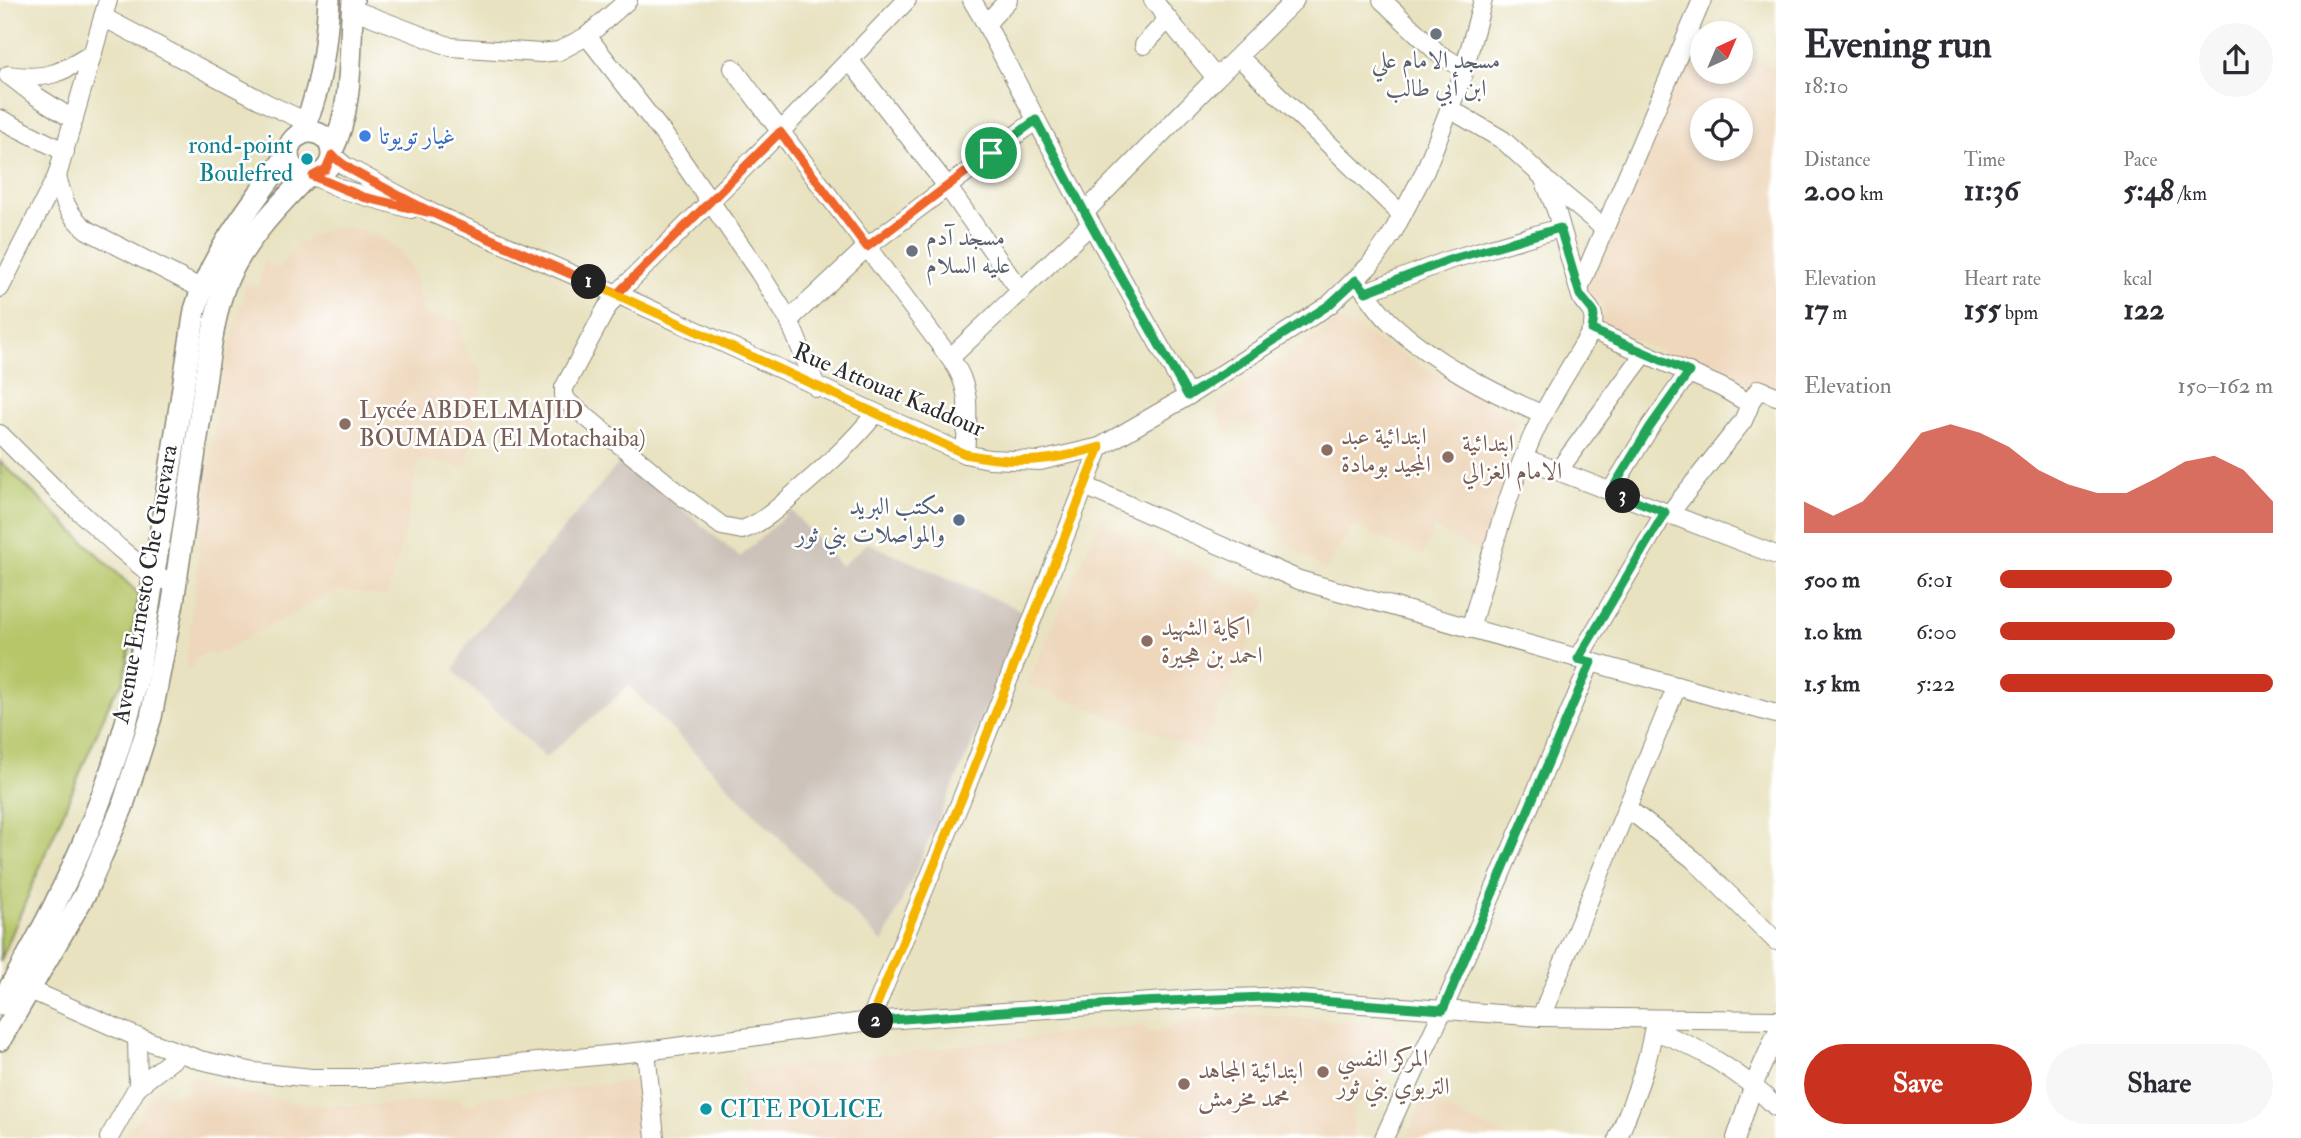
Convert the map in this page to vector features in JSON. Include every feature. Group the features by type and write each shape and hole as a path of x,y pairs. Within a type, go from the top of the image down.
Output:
{"main road":[{"path":"329,0 324,51 304,128 293,141 288,154 298,172 310,175 326,169 334,156 347,86 352,4"},
{"path":"304,128 322,136 334,156"},
{"name":"Avenue Ernesto Che Guevara","path":"0,1004 44,929 99,804 133,700 195,310 202,289 227,242 288,154"},
{"name":"Avenue Ernesto Che Guevara","path":"0,1040 85,894 122,808 151,717 176,583 209,355 226,283 253,238 285,199 310,175"}],"street":[{"path":"352,4 451,47 541,53 559,51 587,36 628,0"},
{"path":"875,414 839,454 774,511 742,530 722,526 564,395 582,353 617,294 780,132 907,0"},
{"path":"972,0 1088,218 1188,396"},
{"path":"986,24 1008,0"},
{"path":"1153,0 1216,78"},
{"path":"950,358 1021,292 1216,78 1295,0"},
{"path":"1382,0 1439,54 1464,69"},
{"name":"Rue Attouat Kaddour","path":"334,156 432,213 617,294 965,454 989,459 1040,461 1100,447 1188,396 1361,286 1425,171 1464,69 1483,0"},
{"path":"1579,290 1702,0"},
{"path":"0,288 5,263 61,162 106,8 304,128"},
{"path":"1144,46 1168,19"},
{"path":"587,36 665,136 789,320 817,388"},
{"path":"4,71 29,79 55,75 93,53"},
{"path":"1239,57 1402,215"},
{"path":"850,61 947,186 1021,292"},
{"path":"733,68 960,370 967,390 965,454"},
{"path":"4,71 36,96 74,120"},
{"path":"1450,109 1503,141 1605,229"},
{"path":"0,118 61,162"},
{"path":"789,320 867,247 1036,120"},
{"path":"61,162 63,201 76,222 202,289"},
{"path":"310,175 363,197 432,213"},
{"path":"1470,628 1524,458 1543,415 1592,330 1593,311 1582,300 1551,193 1543,177"},
{"path":"1543,415 1455,370 1428,352 1392,324 1361,286 1560,228"},
{"path":"1384,1138 1443,1010 1585,660 1667,513 1750,411 1748,405 1721,387 1592,330"},
{"path":"1558,471 1644,354"},
{"path":"1611,491 1650,427 1689,372"},
{"path":"1748,405 1759,389 1776,396"},
{"path":"0,434 57,491 154,577 176,583"},
{"path":"870,1021 962,798 1100,447"},
{"path":"1524,458 1776,555"},
{"path":"1085,486 1299,580 1776,714"},
{"path":"1541,1017 1677,686"},
{"path":"1627,808 1693,859 1776,942"},
{"path":"28,989 180,1054 254,1072 312,1078 378,1078 646,1051 870,1021 1265,997 1652,1024 1776,1020"},
{"path":"1652,1024 1754,1084 1776,1107"},
{"path":"1618,1138 1650,1053 1652,1024"},
{"path":"1736,1138 1754,1084 1776,1034"},
{"path":"137,1037 138,1086"},
{"path":"646,1051 656,1138"},
{"path":"109,1138 138,1086 180,1054"}],"shaded area":[{"path":"1690,47 1690,84 1754,84 1754,60 1776,69 1776,396 1598,326 1605,305 1583,296"},
{"name":"Lycée ABDELMAJID BOUMADA (El Motachaiba)","path":"344,226 380,236 399,251 413,270 424,314 457,321 464,328 459,332 468,347 466,350 484,377 466,468 419,459 405,530 387,597 337,590 213,656 210,651 193,659 193,666 185,670 219,390 246,283 259,286 264,259 278,268 299,243 327,229"},
{"name":"ابتدائية عبد المجيد بومادة","path":"1339,320 1518,420 1482,554 1433,528 1423,557 1352,525 1326,571 1282,538 1236,461 1260,460 1266,440 1258,428 1239,422 1226,436 1217,409 1226,397"},
{"path":"622,459 740,557 791,510 841,566 868,543 1025,612 968,753 883,943 629,686 545,758 454,671 465,647"},
{"name":"اكماية الشهيد احمد بن هجيرة","path":"1100,520 1268,599 1201,751 1027,684"},
{"path":"1254,1014 1380,1025 1386,1026 1392,1032 1399,1044 1373,1099 1351,1105 1355,1137 749,1138 742,1071 1142,1025 1149,1031 1169,1030 1175,1022"},
{"path":"192,1076 239,1092 274,1099 312,1105 355,1106 461,1099 463,1106 477,1104 477,1098 636,1080 641,1138 125,1138 155,1092 161,1090 167,1098 189,1090 185,1081"},
{"path":"1423,1100 1513,1138 1407,1138"}],"green space":[{"path":"0,461 139,594 124,681 112,697 0,962"}],"place":[{"name":"مسجد الامام علي ابن أبي طالب","path":"1436,34"},
{"name":"غيار تويوتا","path":"365,136"},
{"name":"rond-point Boulefred","path":"307,159"},
{"name":"مسجد آدم عليه السلام","path":"912,251"},
{"name":"Lycée ABDELMAJID BOUMADA (El Motachaiba)","path":"345,424"},
{"name":"ابتدائية عبد المجيد بومادة","path":"1327,450"},
{"name":"ابتدائية الامام الغزالي","path":"1448,457"},
{"name":"مكتب البريد والمواصلات بني ثور","path":"959,520"},
{"name":"اكماية الشهيد احمد بن هجيرة","path":"1147,641"},
{"name":"المركز النفسي التربوي بني ثور","path":"1323,1072"},
{"name":"ابتدائية المجاهد محمد مخرمش","path":"1184,1084"},
{"name":"CITE POLICE","path":"706,1109"}],"route":[{"path":"991,153 867,247 780,132 617,294 432,213 363,197 313,176 326,169 332,155 362,176 432,213 524,254 617,294 965,454 1019,462 1040,461 1100,447 962,798 870,1021 1141,1002 1265,997 1443,1010 1591,662 1578,659 1665,512 1611,491 1650,427 1689,372 1592,330 1593,311 1580,295 1560,228 1449,260 1366,292 1356,280 1329,305 1188,396 1036,120 991,153"}]}
